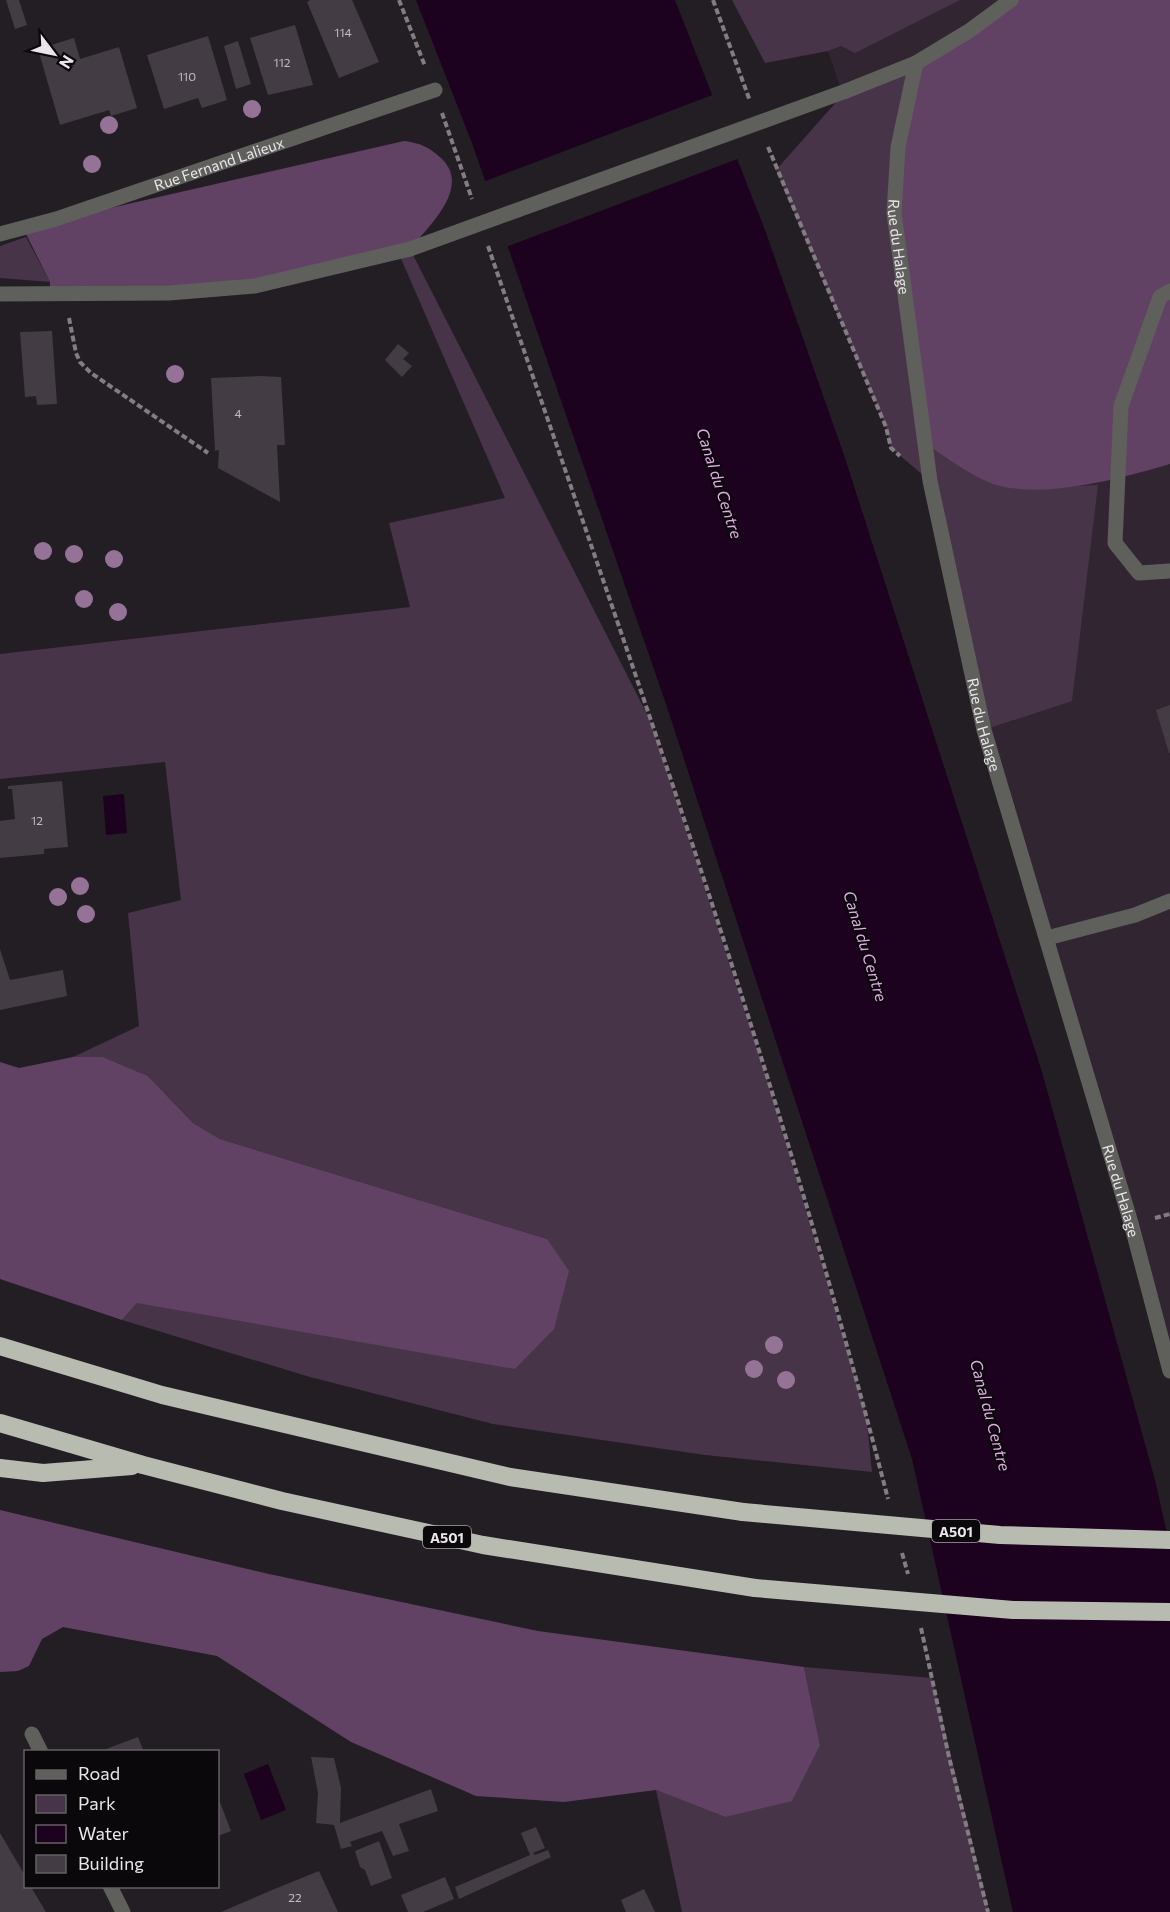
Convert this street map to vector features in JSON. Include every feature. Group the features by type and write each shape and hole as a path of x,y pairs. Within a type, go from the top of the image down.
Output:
{"highway":[{"name":"A501","path":"0,1346 162,1395 510,1477 743,1512 1000,1535 1170,1540"},
{"name":"A501","path":"0,1423 143,1465 282,1501 483,1545 755,1588 1013,1610 1170,1612"},
{"path":"0,1468 43,1473 143,1465"}],"street":[{"path":"0,294 170,293 255,286 410,249 846,91 916,63 969,31 1011,0"},
{"name":"Rue du Halage","path":"916,63 898,147 894,213 930,481 984,730 1131,1223 1170,1371"},
{"name":"Rue Fernand Lalieux","path":"0,234 56,219 435,90"},
{"path":"1170,291 1160,297 1121,406 1115,543 1139,573 1170,571"},
{"path":"1047,938 1135,915 1170,901"},
{"path":"32,1734 40,1750"},
{"path":"111,1888 123,1912"}],"path":[{"path":"399,0 435,90 473,203"},
{"path":"713,0 752,106"},
{"path":"764,138 886,427 891,448 930,481"},
{"path":"485,237 651,722 770,1089 866,1414 890,1506"},
{"path":"64,293 76,354 80,362 91,373 208,453"},
{"path":"899,1541 908,1576"},
{"path":"920,1622 949,1757 988,1912"}],"shaded area":[{"path":"741,0 1170,0 1170,1371 984,730 1015,720 850,116 828,51 765,63"},
{"path":"1011,0 1170,0 1170,464 1128,476 1054,489 1008,488 988,482 963,469 924,443 894,213 916,63"},
{"path":"404,141 424,146 437,154 449,169 452,181 444,206 410,249 255,286 50,294 50,282 23,228"},
{"path":"73,1057 103,1057 148,1076 193,1123 220,1139 547,1239 569,1271 554,1329 515,1369 137,1303 122,1320 0,1279 0,1062 19,1068"},
{"path":"0,1510 269,1574 538,1631 804,1667 820,1745 792,1801 725,1817 656,1790 564,1802 476,1796 351,1742 217,1656 63,1627 42,1639 29,1666 18,1671 0,1672"}],"green space":[{"path":"732,0 960,0 855,53 841,46 828,51 765,63"},
{"path":"916,63 924,443 989,482 1016,489 1098,485 1072,701 984,730 930,481 891,448 886,427 776,170 846,91"},
{"path":"26,237 50,282 0,278 0,246"},
{"path":"410,249 651,722 770,1089 866,1414 872,1472 705,1455 493,1424 310,1377 122,1320 137,1303 547,1239 220,1139 193,1123 148,1076 103,1057 73,1057 139,1026 128,913 181,900 165,762 0,779 0,654 410,607 389,523 505,498 399,254"},
{"path":"804,1667 932,1678 989,1912 682,1912 656,1790 725,1817 820,1745"}],"water":[{"name":"Canal du Centre","path":"416,0 675,0 765,230 844,455 1042,1072 1155,1480 1170,1547 1170,1912 1013,1912 912,1459 667,707 472,143"},
{"path":"124,794 127,833 106,835 103,796"},
{"path":"268,1764 286,1810 261,1820 244,1774"}],"pier":[{"path":"715,94 740,158 506,247 483,182"}],"building":[{"path":"6,0 19,0 27,25 15,29"},
{"path":"310,0 352,0 379,62 339,78 307,2"},
{"path":"295,25 313,85 268,95 250,38"},
{"path":"208,36 227,100 202,108 198,98 164,109 147,55"},
{"path":"74,38 80,59 119,47 137,108 111,116 109,110 60,125 38,49"},
{"path":"238,41 251,84 236,89 224,46"},
{"path":"52,331 57,404 37,405 36,396 25,397 20,332"},
{"path":"398,344 409,353 403,359 412,366 402,377 385,360"},
{"path":"281,377 285,445 277,445 280,502 218,468 219,450 215,451 211,378"},
{"path":"1170,705 1170,753 1169,753 1156,710"},
{"path":"62,781 68,847 44,849 44,854 0,858 0,821 15,819 12,789 8,789 8,786"},
{"path":"0,949 10,980 63,970 67,996 0,1010"},
{"path":"138,1737 143,1750 104,1750"},
{"path":"311,1757 334,1758 341,1788 340,1823 431,1789 438,1811 399,1824 409,1851 393,1856 382,1831 350,1842 352,1846 341,1849 334,1825 316,1823 318,1793"},
{"path":"219,1800 231,1831 219,1836"},
{"path":"536,1827 545,1848 533,1853 535,1855 548,1850 551,1857 459,1899 455,1887 530,1855 521,1833"},
{"path":"0,1833 24,1874 24,1888 32,1888 46,1912 0,1912"},
{"path":"379,1841 392,1878 371,1886 365,1870 360,1867 355,1851"},
{"path":"319,1871 338,1912 221,1912 272,1890"},
{"path":"445,1877 454,1899 423,1912 408,1912 401,1895"},
{"path":"644,1889 655,1912 626,1912 621,1900"}]}
